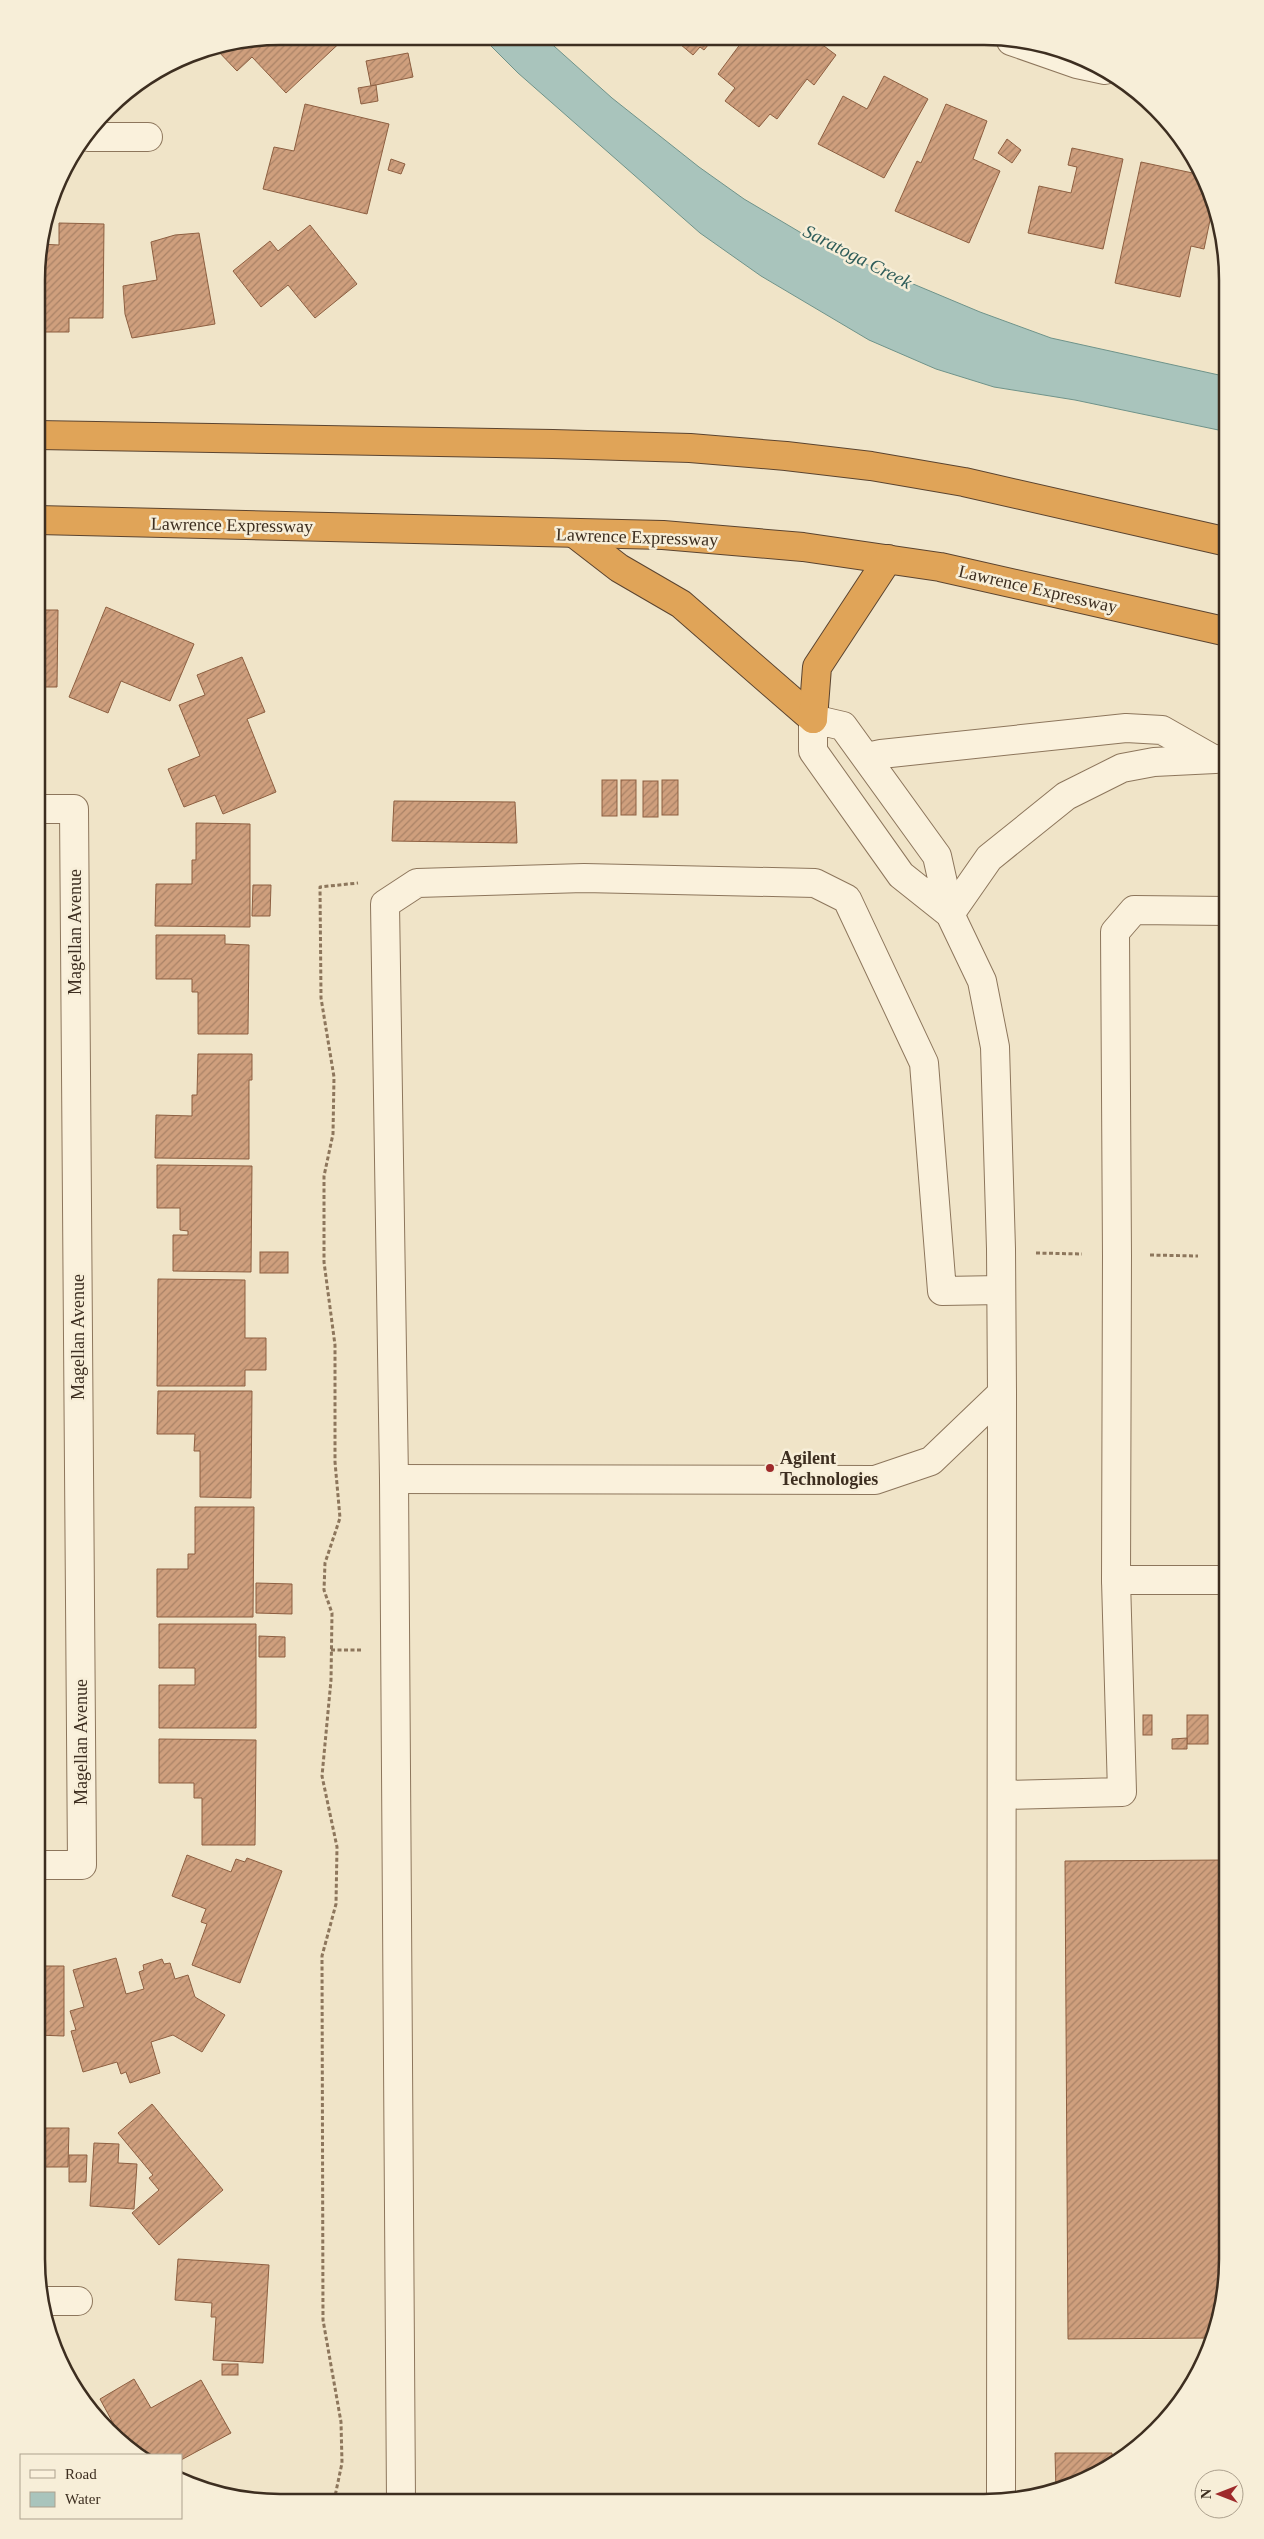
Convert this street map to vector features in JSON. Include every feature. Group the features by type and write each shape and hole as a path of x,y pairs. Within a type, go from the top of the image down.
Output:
{"highway":[{"path":"45,435 690,448 871,466 964,482 1219,540"},
{"name":"Lawrence Expressway","path":"45,520 718,539 803,547 940,567 1219,630"},
{"path":"575,534 619,568 681,604 813,719"},
{"path":"813,719 817,667 842,626 888,559"}],"street":[{"path":"1047,53 1073,63"},
{"path":"94,137 148,137"},
{"path":"950,914 901,875 813,752 813,719 843,726 936,856 950,914 982,981 995,1048 1002,1290 1001,2493"},
{"path":"867,757 1126,728 1162,730 1219,759"},
{"path":"950,914 989,858 1066,796 1122,768 1154,762 1219,760"},
{"name":"Magellan Avenue","path":"45,809 74,809 82,1865 45,1865"},
{"path":"401,2494 394,1479 385,904 417,883 584,878 815,883 847,899 924,1063 942,1291 1002,1290"},
{"path":"1002,1795 1122,1792 1116,1580 1117,1255 1114,932 1134,910 1219,911"},
{"path":"394,1479 875,1480 931,1462 1002,1393"},
{"path":"1116,1580 1219,1580"},
{"path":"49,2302 78,2301"}],"path":[{"path":"335,2494 342,2463 341,2422 323,2320 322,1956 336,1904 337,1847 322,1776 331,1680 332,1613 324,1590 325,1563 340,1518 335,1462 335,1345 324,1253 324,1176 333,1134 334,1077 321,998 320,887 364,882"},
{"path":"1033,1253 1088,1254"},
{"path":"1142,1255 1198,1256"},
{"path":"331,1650 366,1650"}],"water":[{"path":"490,45 553,45 612,98 699,167 744,199 825,247 980,312 1051,338 1219,375 1219,430 1075,400 994,387 936,369 869,340 761,276 700,233 518,73"}],"building":[{"path":"337,45 286,93 252,57 237,71 220,53 249,47"},
{"path":"681,45 708,45 704,50 700,47 693,55"},
{"path":"740,45 823,45 836,55 814,85 807,79 777,119 770,114 759,127 725,101 735,88 718,74"},
{"path":"408,53 413,77 371,86 366,61"},
{"path":"884,76 928,99 884,178 818,144 843,96 867,109"},
{"path":"376,85 378,101 361,104 358,88"},
{"path":"305,104 389,124 367,214 263,189 274,147 294,151"},
{"path":"946,104 987,121 973,159 1000,171 969,243 895,211 917,161 921,163"},
{"path":"1007,139 1021,150 1012,163 998,153"},
{"path":"1072,148 1123,159 1103,249 1028,233 1039,186 1071,193 1077,167 1068,165"},
{"path":"391,159 405,164 401,174 388,170"},
{"path":"1141,162 1194,173 1211,217 1204,249 1191,246 1180,297 1115,283"},
{"path":"59,223 104,224 103,318 69,318 69,332 45,332 47,249 48,244 59,245"},
{"path":"310,225 357,284 315,318 288,285 261,307 233,271 270,241 278,251"},
{"path":"199,233 215,324 132,338 125,314 123,286 157,280 151,242 175,235"},
{"path":"106,607 194,644 170,701 121,681 108,713 69,697"},
{"path":"45,610 58,610 57,687 45,687"},
{"path":"242,657 265,712 247,719 276,792 223,814 215,795 184,807 168,769 200,756 179,705 205,695 197,675"},
{"path":"602,780 617,780 617,816 602,816"},
{"path":"621,780 636,780 636,815 621,815"},
{"path":"662,780 678,780 678,815 662,815"},
{"path":"643,781 658,781 658,817 643,817"},
{"path":"394,801 515,802 517,843 392,841"},
{"path":"196,823 250,824 250,927 155,926 156,884 192,884 192,860 196,860"},
{"path":"253,885 271,885 270,916 252,916"},
{"path":"156,935 225,935 225,944 249,945 248,1034 198,1034 198,992 192,992 192,979 156,979"},
{"path":"198,1054 252,1054 252,1080 249,1080 249,1159 155,1158 156,1115 192,1116 192,1095 197,1095"},
{"path":"157,1165 252,1166 251,1272 173,1271 173,1235 188,1235 188,1231 180,1230 180,1208 157,1208"},
{"path":"260,1252 288,1252 288,1273 260,1273"},
{"path":"158,1279 245,1280 245,1338 266,1338 266,1370 245,1370 245,1386 157,1386"},
{"path":"158,1391 252,1391 251,1498 200,1497 200,1451 194,1451 195,1434 157,1434"},
{"path":"195,1507 254,1507 253,1617 157,1617 157,1569 188,1569 188,1554 195,1554"},
{"path":"256,1583 292,1584 292,1614 256,1613"},
{"path":"159,1624 256,1624 256,1728 159,1728 159,1685 195,1685 195,1668 159,1668"},
{"path":"259,1636 285,1637 285,1657 259,1657"},
{"path":"1143,1715 1152,1715 1152,1735 1143,1735"},
{"path":"1187,1715 1208,1715 1208,1744 1187,1744"},
{"path":"1187,1738 1187,1749 1172,1749 1172,1739"},
{"path":"159,1739 256,1740 255,1845 202,1845 202,1798 194,1798 194,1783 159,1783"},
{"path":"187,1855 231,1872 236,1859 245,1862 247,1858 282,1871 240,1983 192,1965 207,1924 201,1922 206,1909 172,1896"},
{"path":"1219,1860 1219,2259 1217,2290 1206,2338 1068,2339 1065,1861"},
{"path":"116,1958 126,1994 144,1989 139,1972 144,1970 143,1965 162,1959 164,1964 170,1963 175,1979 188,1975 195,1997 225,2015 202,2052 173,2035 151,2042 160,2073 130,2083 126,2072 121,2074 117,2062 83,2072 71,2031 76,2030 70,2011 84,2007 73,1970"},
{"path":"45,1966 64,1966 64,2036 45,2035"},
{"path":"152,2104 223,2190 159,2245 132,2213 159,2190 149,2178 153,2175 118,2133"},
{"path":"45,2128 69,2128 68,2167 45,2167"},
{"path":"94,2143 119,2144 118,2163 137,2164 134,2209 90,2206"},
{"path":"69,2155 87,2155 86,2182 69,2182"},
{"path":"178,2259 269,2265 263,2363 213,2360 216,2317 211,2317 212,2303 175,2300"},
{"path":"222,2364 238,2364 238,2375 222,2375"},
{"path":"134,2379 151,2408 201,2380 231,2433 182,2459 182,2454 149,2454 114,2425 100,2399"},
{"path":"1055,2453 1112,2453 1112,2456 1102,2463 1056,2483"}],"place":[{"name":"Agilent Technologies","path":"770,1468"}],"water label":[{"name":"Saratoga Creek","path":"858,256"}]}
